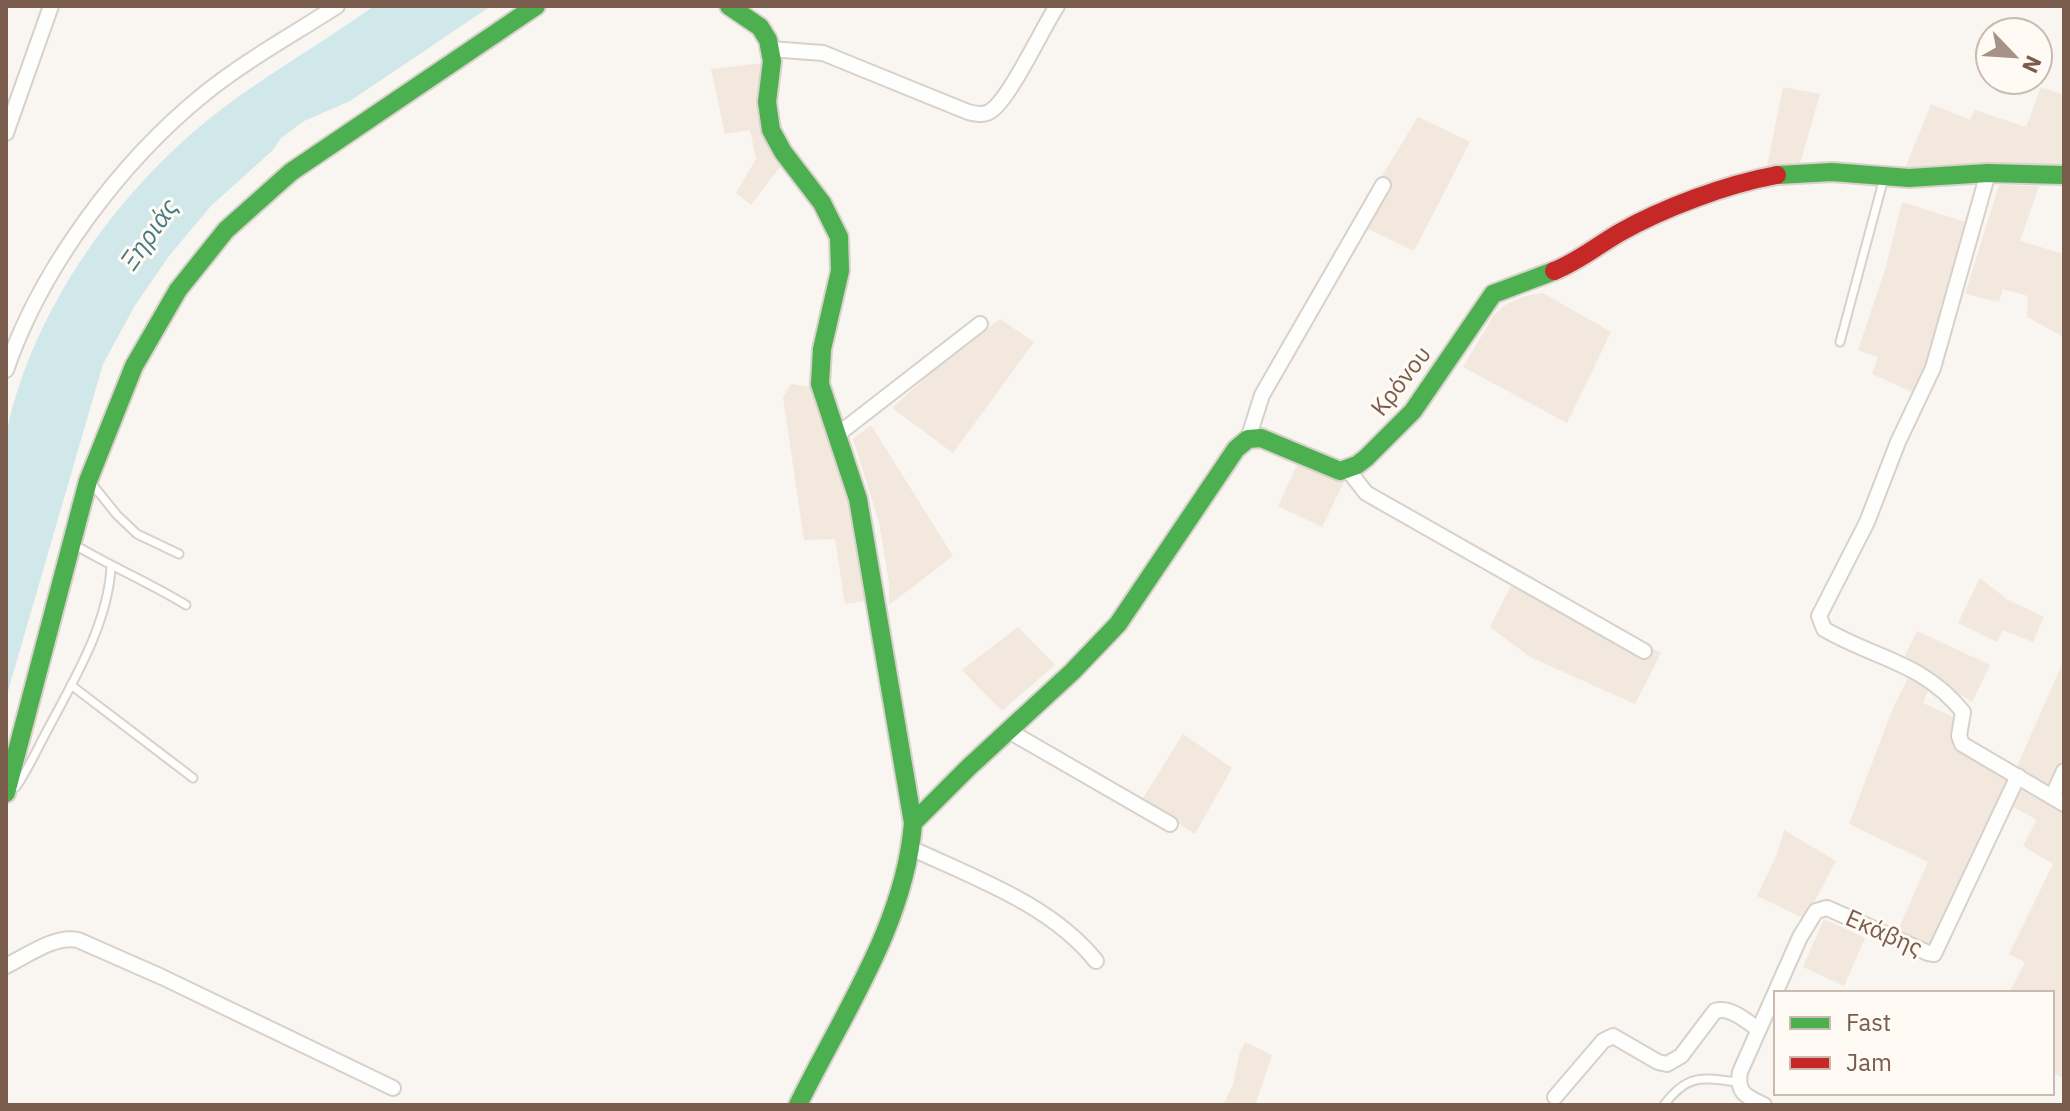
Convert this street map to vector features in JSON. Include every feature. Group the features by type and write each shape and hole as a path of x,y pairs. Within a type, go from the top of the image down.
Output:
{"street":[{"path":"6,133 51,6"},
{"path":"6,370 38,298 65,251 86,221 153,142 215,85 337,6"},
{"path":"6,793 88,481 117,403 148,337 192,270 226,230 291,172 536,6"},
{"path":"729,6 760,27 768,40 772,61 767,102 771,130 783,152 822,203 836,228 841,247 840,271 819,370 823,396 853,479 863,524 913,823 913,849 884,935 798,1105"},
{"path":"770,49 823,53 968,112 989,113 1003,98 1057,6"},
{"name":"Κρόνου","path":"1348,470 1366,458 1413,411 1479,311 1497,291 1565,267 1621,232 1705,195 1745,181 1777,175 1832,172 1930,178 1988,173 2064,175"},
{"path":"1988,173 1933,368 1898,442 1867,522 1819,616 1824,629 1904,664 1942,690 1963,712 1959,736 1964,746 2058,800 2064,771"},
{"path":"913,823 1007,730 1072,672 1118,624 1230,456 1248,439 1262,395 1383,185"},
{"path":"837,435 980,324"},
{"path":"1248,439 1267,440 1340,471 1348,470 1366,493 1644,651"},
{"path":"1007,730 1170,824"},
{"name":"Εκάβης","path":"1775,991 1800,937 1819,908 1827,908 1934,954 2018,776"},
{"path":"913,849 1051,919 1076,939 1096,961"},
{"path":"6,966 58,940 68,937 78,940 393,1088"},
{"name":"Εκάβης","path":"1738,1082 1774,994"},
{"path":"1555,1097 1603,1041 1613,1036 1667,1064 1681,1056 1715,1011 1729,1011 1758,1029"},
{"path":"1738,1082 1746,1097 1764,1105"}],"lane":[{"path":"1840,342 1884,176"},
{"path":"88,481 137,534 179,554"},
{"path":"73,544 111,567 158,587 186,605"},
{"path":"6,801 71,685 105,605 110,589 111,567"},
{"path":"71,685 193,778"},
{"path":"1664,1105 1680,1086 1690,1080 1700,1078 1738,1082"}],"shaded area":[{"path":"763,63 782,164 751,205 736,193 756,159 750,130 725,134 711,69"},
{"path":"1783,87 1820,94 1799,167 1766,172"},
{"path":"2054,92 2064,95 2064,168 1904,171 1931,104 1970,120 1975,110 2026,127 2038,96 2054,96"},
{"path":"1418,117 1470,142 1414,251 1354,222"},
{"path":"1999,185 2039,186 2020,241 2064,254 2064,337 2027,317 2028,296 2003,289 1999,302 1965,294"},
{"path":"1902,202 1975,225 1919,395 1872,374 1878,357 1858,350 1885,270"},
{"path":"1543,293 1611,332 1567,423 1463,367 1494,315 1505,305 1525,296"},
{"path":"1000,319 1034,342 953,453 892,408 938,366"},
{"path":"791,384 810,387 855,511 868,601 845,604 835,539 804,540 783,397"},
{"path":"871,425 953,556 889,605 889,583 879,522 853,439"},
{"path":"1299,461 1344,482 1322,527 1278,506"},
{"path":"1980,578 2008,600 2044,617 2033,642 2003,630 1997,642 1958,623"},
{"path":"1512,584 1600,633 1606,624 1661,653 1635,704 1530,657 1490,627"},
{"path":"1018,627 1055,665 1002,711 962,670"},
{"path":"1917,631 1990,665 1972,702 1904,658"},
{"path":"2064,660 2064,763 2051,790 2016,769"},
{"path":"1911,672 1930,686 1923,703 1958,719 1952,746 2010,778 1929,951 1896,935 1928,862 1849,824 1893,708"},
{"path":"1183,734 1232,768 1195,834 1142,800"},
{"path":"2021,783 2064,810 2064,1078 2054,1074 2054,991 2010,991 2025,962 2009,954 2053,864 2023,846 2037,820 2012,806"},
{"path":"1784,830 1836,861 1805,919 1757,896 1777,854"},
{"path":"1824,919 1865,938 1844,986 1803,967"},
{"path":"1245,1042 1272,1055 1255,1105 1223,1105 1233,1085"}],"water":[{"name":"Ξηριάς","path":"374,6 491,6 350,101 304,121 281,138 273,150 211,206 169,256 134,307 103,364 6,698 4,460 7,431 20,384 60,294 87,251 118,211 186,139 241,95"}],"traffic: fast":[{"path":"6,793 88,481 134,366 178,290 226,230 291,172 536,6"},
{"path":"729,6 760,27 768,40 772,61 767,102 771,130 783,152 822,203 839,237 840,271 822,349 820,384 858,499 913,823 908,861 885,933 798,1105"},
{"path":"1777,175 1832,172 1909,178 1988,173 2064,175"},
{"path":"913,823 1072,672 1118,624 1236,449 1248,439 1261,438 1340,471 1357,465 1413,411 1493,294 1554,271"}],"traffic: jam":[{"path":"1554,271 1619,233 1675,206 1737,184 1777,175"}]}
